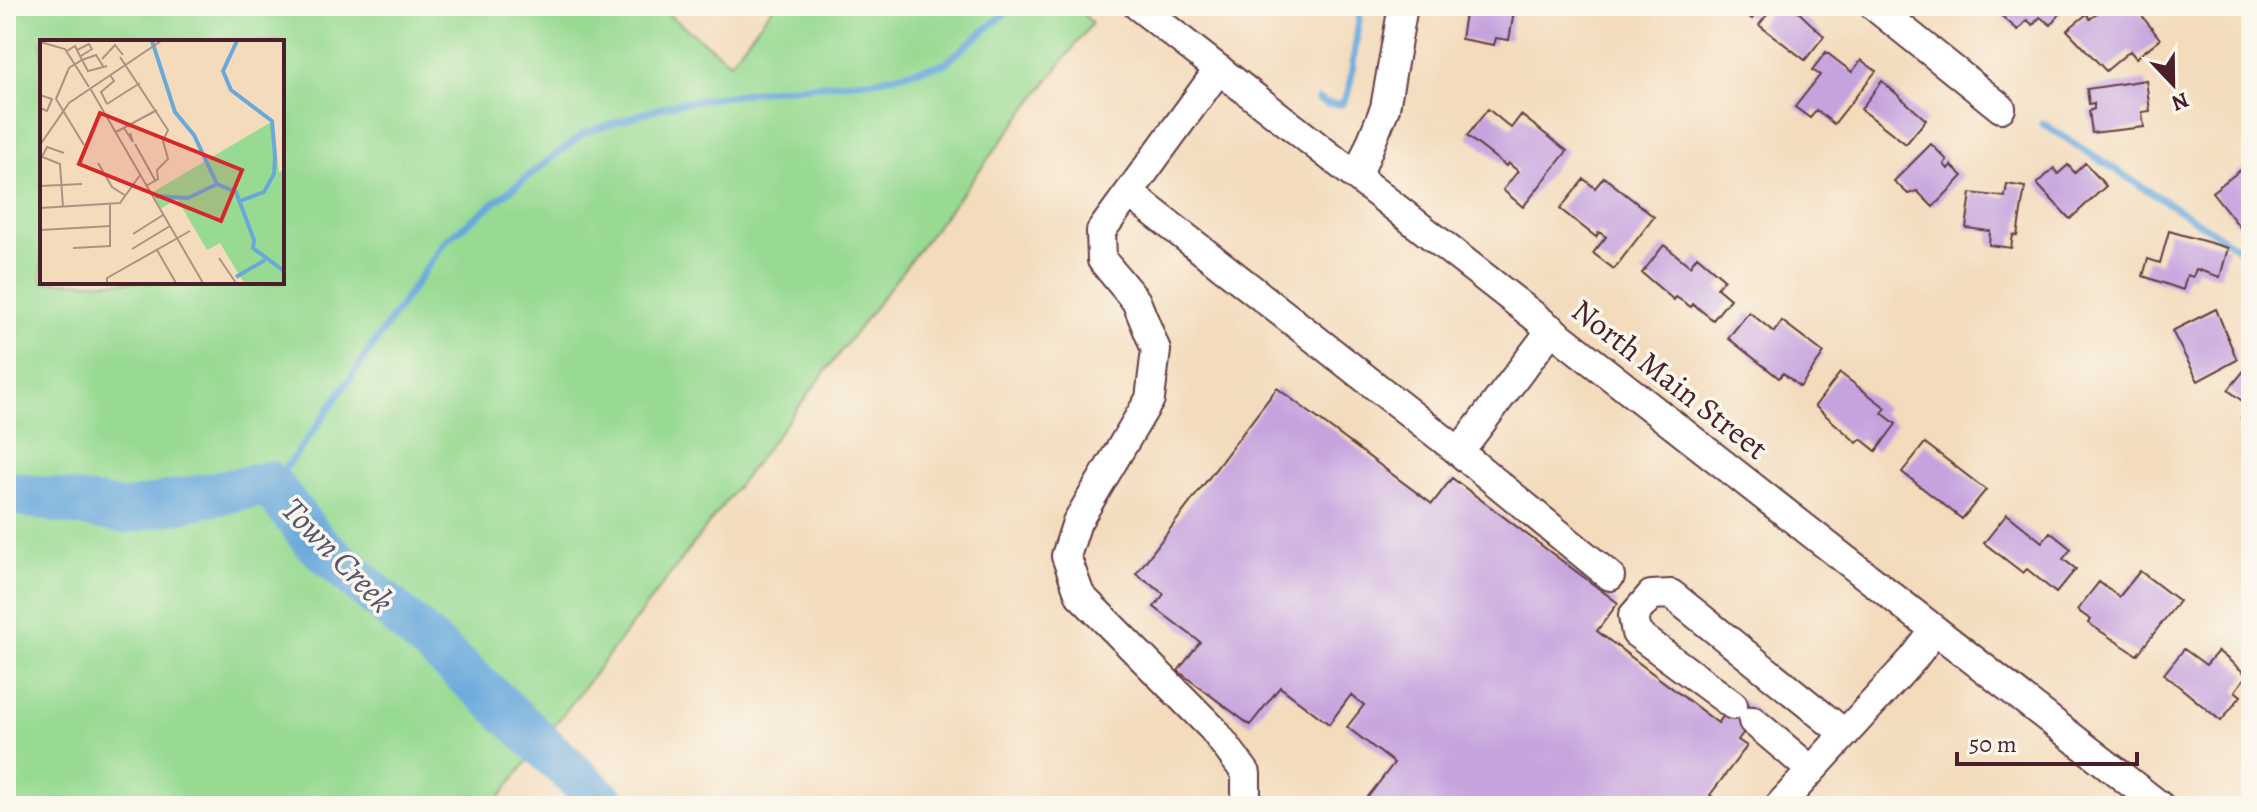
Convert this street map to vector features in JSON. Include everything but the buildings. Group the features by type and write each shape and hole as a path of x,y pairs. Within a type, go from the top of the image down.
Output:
{"street":[{"name":"North Main Street","path":"1138,6 2160,806"},
{"path":"1357,177 1385,108 1403,6"},
{"path":"1874,6 2001,108"},
{"path":"1219,69 1101,231 1102,260 1136,301 1156,350 1150,399 1077,522 1066,556 1080,595 1213,729 1246,773 1246,806"},
{"path":"1129,193 1459,452 1610,576"},
{"path":"1459,452 1552,329"},
{"path":"1811,770 1743,713 1636,633 1633,616 1651,595 1671,594 1845,734"},
{"path":"1779,806 1935,630"}],"green space":[{"path":"6,6 657,6 730,62 774,6 1076,6 1092,23 493,806 6,806"}],"waterway":[{"path":"269,483 289,464 315,429 446,240 584,133 669,105 767,90 877,80 944,64 1014,6"},
{"path":"1318,99 1328,104 1342,104 1349,91 1361,6"},
{"path":"2042,123 2251,256"},
{"name":"Town Creek","path":"6,492 124,512 269,483 314,541 489,695 607,806"}]}
